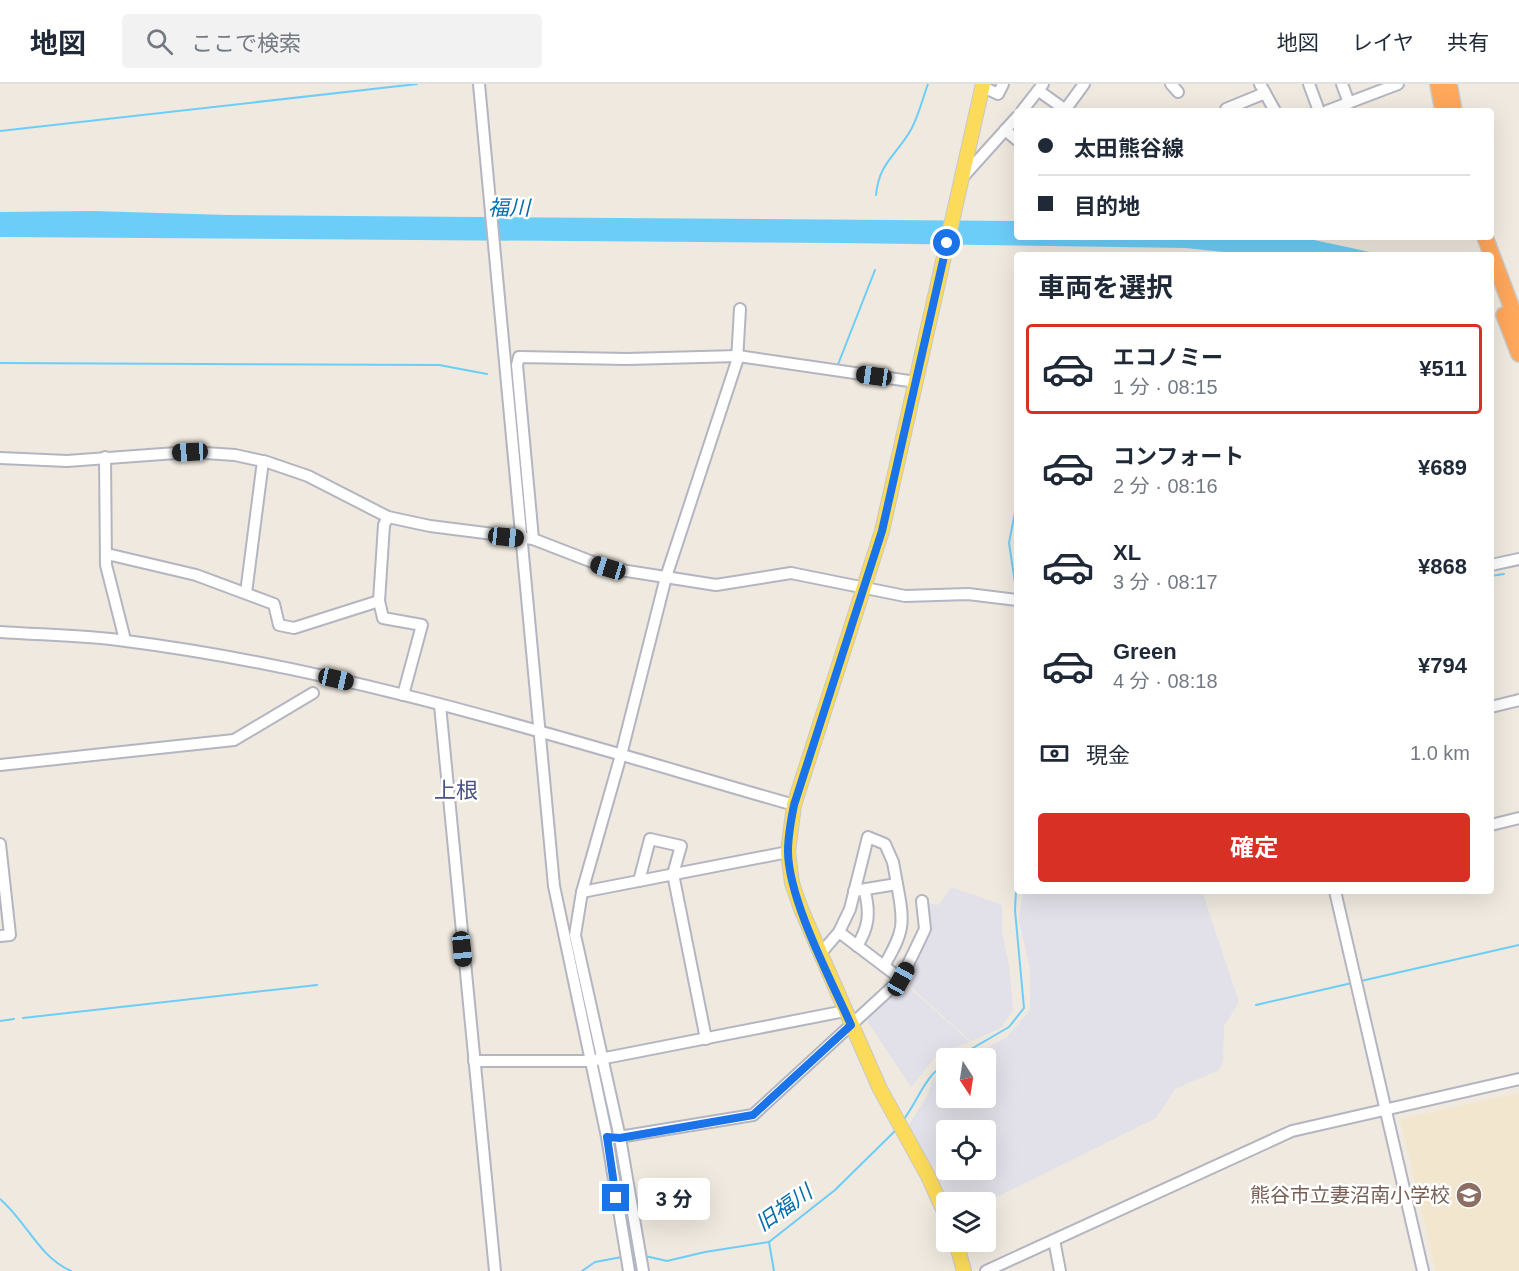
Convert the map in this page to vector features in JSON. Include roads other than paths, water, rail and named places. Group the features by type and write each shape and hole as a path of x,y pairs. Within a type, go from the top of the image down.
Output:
{"highway":[{"path":"1438,84 1442,108"},
{"path":"1449,84 1453,108"},
{"path":"1494,276 1517,340"}],"main road":[{"path":"936,1195 844,1011 792,883 788,852 794,805 882,531 983,85"},
{"path":"959,1252 964,1271"}],"street":[{"path":"479,84 554,886 607,1137 629,1269"},
{"path":"983,85 998,94 1004,84"},
{"path":"1068,108 1084,84"},
{"path":"1309,84 1318,108"},
{"path":"1342,84 1349,103"},
{"path":"1335,108 1380,87 1398,84"},
{"path":"1024,108 1041,87 1063,108"},
{"path":"1228,108 1262,88 1273,108"},
{"path":"962,178 1014,120"},
{"path":"1005,130 1014,138"},
{"path":"642,1268 620,1138 575,935 582,892 621,755 666,578 738,356 740,309"},
{"path":"533,539 517,365 519,357 627,359 738,356 916,382"},
{"path":"0,459 40,461 190,452 235,455 263,461 308,477 388,517 430,526 533,539 608,568 716,585 791,573 905,596 968,594 1012,599"},
{"path":"105,458 108,578 125,640"},
{"path":"246,593 263,461"},
{"path":"388,517 384,525 379,601 383,618 422,625 403,695"},
{"path":"107,554 176,569 274,604 279,626 294,628 379,601"},
{"path":"1494,564 1519,559"},
{"path":"0,632 125,640 314,673 539,732 794,805"},
{"path":"0,765 234,740 314,693"},
{"path":"1494,706 1519,700"},
{"path":"440,705 495,1271"},
{"path":"1494,824 1519,818"},
{"path":"820,954 839,932 860,891 868,837 885,844 893,862 902,908 901,936 884,966"},
{"path":"639,881 650,839 681,846 673,874 706,1039"},
{"path":"0,844 10,935 0,936"},
{"path":"582,892 788,852"},
{"path":"860,891 897,884"},
{"path":"857,946 865,934 870,913 860,891"},
{"path":"1336,894 1423,1271"},
{"path":"607,1137 620,1138 753,1115 901,979 925,929 922,901"},
{"path":"839,932 901,979"},
{"path":"474,1061 590,1061 844,1011"},
{"path":"986,1271 1292,1131 1519,1079"},
{"path":"1054,1240 1060,1271"}],"water":[{"path":"92,211 228,215 1014,221 1014,240 1314,240 1370,252 1224,252 1185,248 841,243 0,237 0,212"}],"waterway":[{"path":"0,131 417,84"},
{"path":"876,195 880,176 912,128 928,84"},
{"path":"837,367 875,270"},
{"path":"0,363 439,365 487,374"},
{"name":"旧福川","path":"1014,517 1009,543 1014,576"},
{"path":"1494,576 1504,574"},
{"name":"旧福川","path":"973,1048 1009,1027 1024,1008 1015,910 1016,894"},
{"path":"1361,981 1519,945"},
{"path":"1256,1005 1352,983"},
{"path":"23,1018 317,985"},
{"path":"0,1021 14,1019"},
{"name":"旧福川","path":"904,1119 936,1071"},
{"name":"旧福川","path":"645,1256 667,1261 705,1252 769,1242 835,1190 897,1129"},
{"name":"旧福川","path":"0,1199 41,1248 60,1265 71,1271"},
{"path":"769,1242 774,1271"},
{"name":"旧福川","path":"582,1271 595,1262 622,1257"}],"place":[{"name":"熊谷市立妻沼南小学校","path":"1469,1195"}],"district":[{"name":"上根","path":"456,790"}],"water label":[{"name":"福川","path":"509,208"}]}
